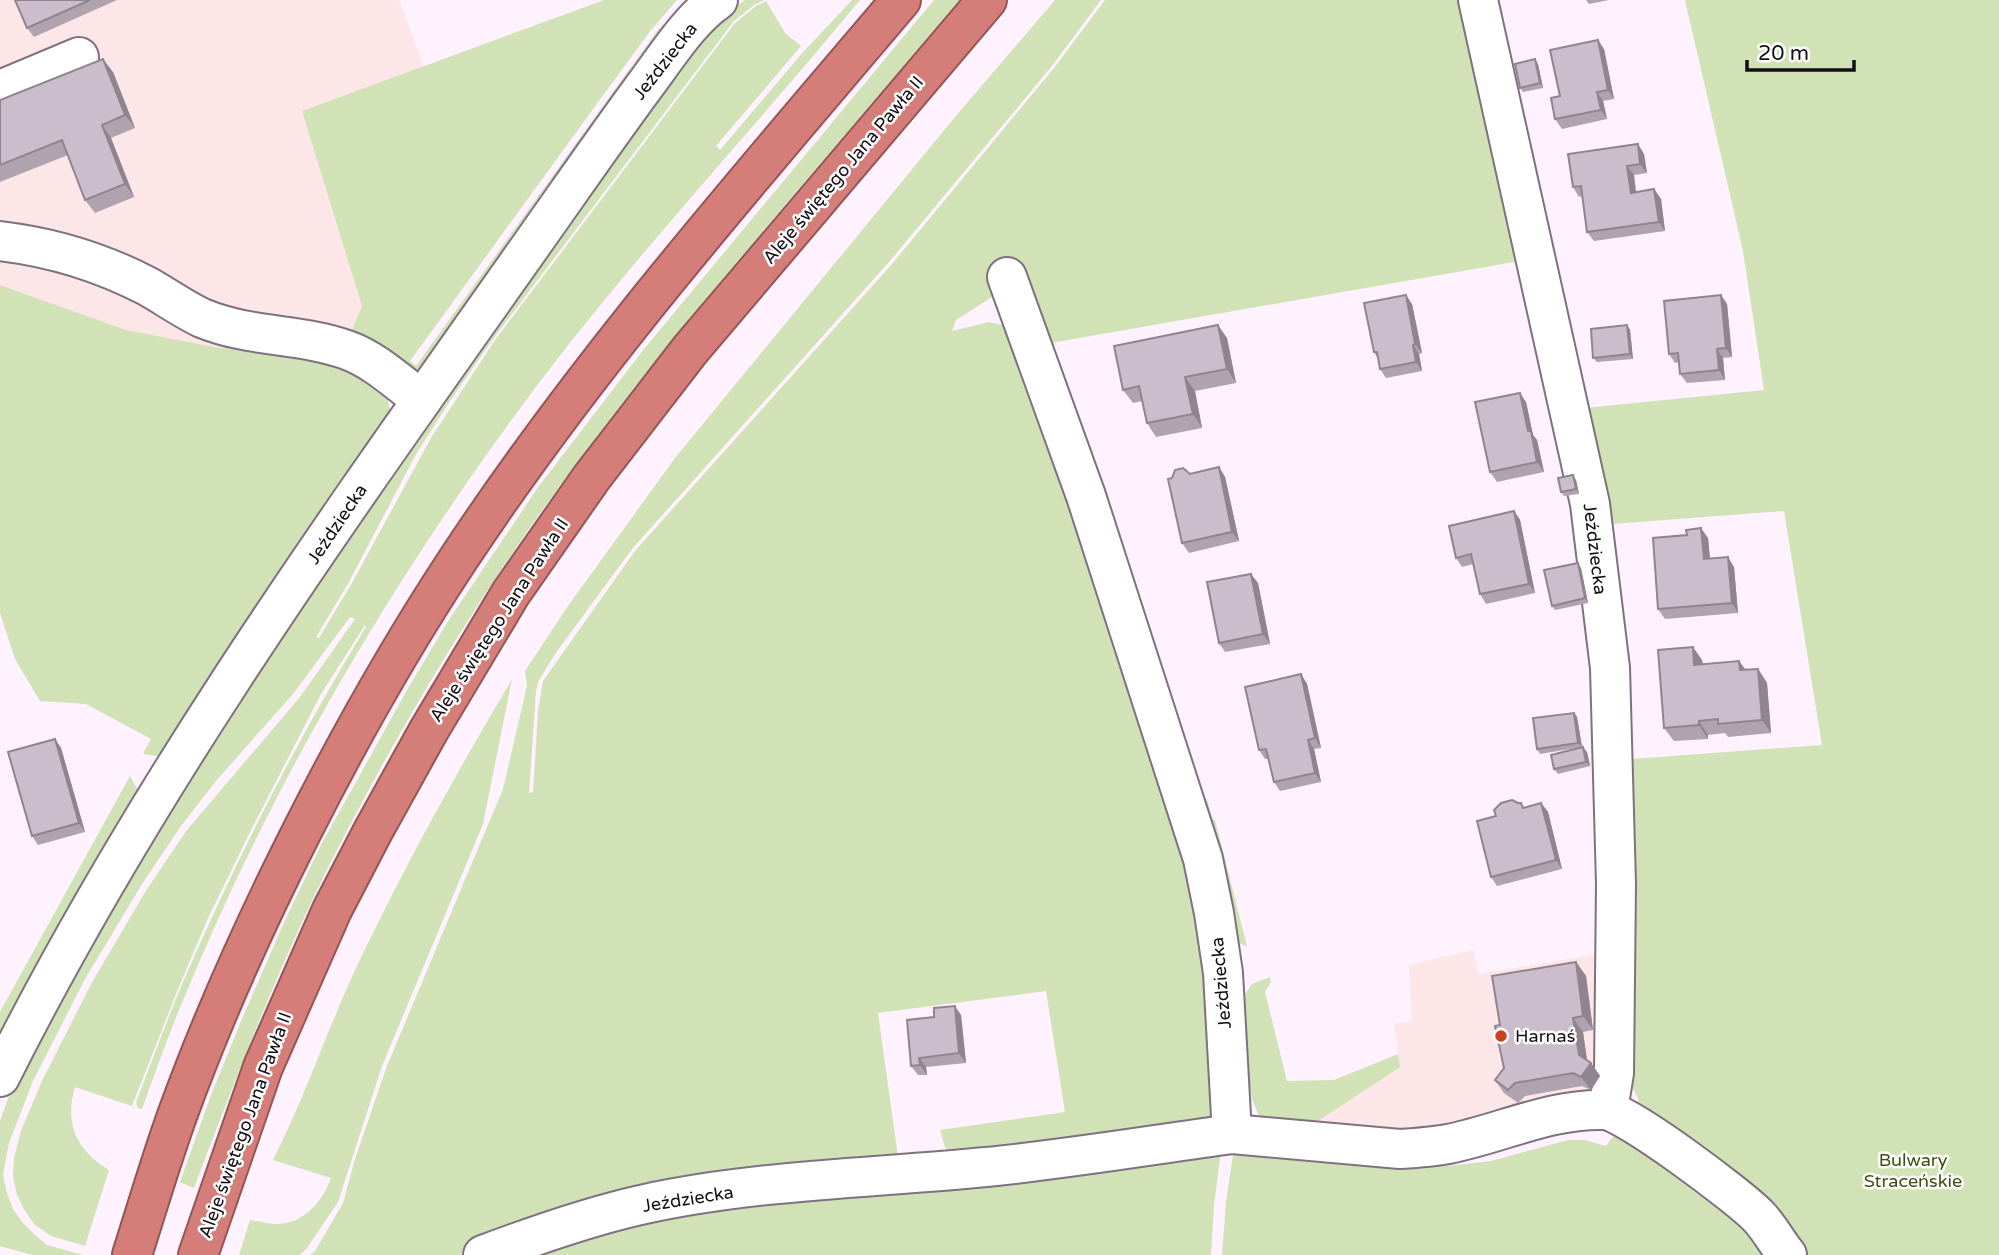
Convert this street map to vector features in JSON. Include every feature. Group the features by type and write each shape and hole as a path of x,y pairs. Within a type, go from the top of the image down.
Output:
{"highway":[{"path":"132,1255 178,1113 239,962 279,878 377,690 456,562 544,435 640,310 901,0"},
{"name":"Aleje świętego Jana Pawła II","path":"198,1255 268,1056 332,910 429,730 512,593 592,477 690,350 986,0"}],"street":[{"name":"Jeździecka","path":"0,1077 44,992 131,839 209,713 422,400 618,122 671,50 708,7 718,0"},
{"name":"Jeździecka","path":"483,1255 522,1240 644,1205 713,1193 989,1167 1232,1134 1400,1149 1425,1147 1450,1143 1539,1118 1580,1111 1608,1110 1614,1073 1616,884 1610,668 1590,504 1478,0"},
{"path":"0,90 79,57"},
{"path":"0,241 61,252 103,266 145,285 201,317 240,331 322,343 348,350 367,359 422,400"},
{"name":"Jeździecka","path":"1007,277 1086,496 1203,859 1223,973 1232,1134"},
{"path":"1608,1110 1622,1116 1692,1163 1759,1217 1787,1255"}],"shaded area":[{"path":"0,0 399,0 424,67 302,111 362,306 337,365 215,347 126,330 0,285"},
{"name":"Harnaś","path":"1473,950 1479,974 1603,953 1604,1079 1590,1095 1409,1136 1312,1125 1400,1067 1394,1024 1412,1021 1409,965"}],"green space":[{"path":"604,0 677,0 651,30 410,361 416,366 657,31 687,0 696,0 422,368 414,371 349,337 362,306 302,111"},
{"path":"745,0 764,0 734,21 493,339 450,401 415,456 349,582 316,637 319,638 352,583 431,438 495,340 735,23 766,1 785,33 801,46 716,146 720,150 805,50 852,0 860,0 637,261 551,367 415,560 328,703 250,851 182,1003 142,1109 138,1108 136,1102 203,936 268,801 365,625 321,694 209,916 132,1106 75,1087 71,1113 76,1135 89,1154 109,1170 85,1246 51,1236 35,1225 17,1195 13,1177 14,1158 21,1131 41,1083 91,984 147,889 187,830 300,697 355,619 350,617 293,694 216,781 181,826 142,884 85,979 33,1081 9,1143 3,1175 13,1209 22,1222 47,1245 83,1255 32,1255 0,1246 0,1121 14,1082 55,1001 269,642 695,44 727,13"},
{"path":"934,0 959,0 699,307 599,433 492,583 437,671 336,852 260,1018 194,1188 180,1182 242,1019 321,845 450,618 539,486 644,349"},
{"path":"1055,0 1101,0 1052,66 889,262 632,549 555,654 538,682 536,692 529,793 533,792 538,711 543,681 635,551 892,264 1054,68 1105,0 1467,0 1520,261 1045,344 995,295 956,320 952,331 989,322 1016,328 1194,863 1223,1110 1209,1126 956,1158 945,1147 940,1130 1065,1112 1046,991 878,1013 899,1164 520,1233 460,1255 310,1255 343,1203 387,1066 503,789 527,686 525,671 568,606 675,458 955,117"},
{"name":"Bulwary Straceńskie","path":"1685,0 1999,0 1999,1255 1222,1255 1234,1149 1447,1166 1491,1161 1568,1140 1585,1140 1606,1146 1639,1100 1629,1082 1632,759 1822,745 1784,511 1612,524 1585,408 1764,390 1743,251"},
{"path":"0,285 126,330 215,347 337,365 372,380 387,396 390,409 375,438 168,753 156,756 143,754 151,739 86,704 40,701 15,659 0,613"},
{"path":"512,679 483,824 382,1066 338,1202 300,1255 239,1255 250,1220 273,1224 293,1221 310,1211 327,1187 331,1178 273,1160 351,979 388,902"},
{"path":"130,776 140,794 0,1041 0,1012"},
{"path":"1207,800 1215,820 1247,946 1235,942 1200,807"},
{"path":"1270,977 1271,982 1265,992 1287,1081 1334,1080 1398,1054 1400,1067 1312,1125 1271,1125 1259,1116 1252,1099 1241,1013 1242,999 1252,984"},
{"path":"1221,1151 1211,1255 501,1255 642,1212"}],"building":[{"path":"15,0 90,0 27,28"},
{"path":"1598,40 1608,90 1597,92 1601,110 1555,119 1551,98 1560,96 1550,50"},
{"path":"103,59 125,115 102,125 125,184 85,200 62,140 0,165 0,100"},
{"path":"1535,59 1540,83 1520,88 1515,64"},
{"path":"1638,144 1640,164 1627,166 1631,193 1654,189 1659,222 1587,232 1581,186 1573,187 1568,154"},
{"path":"1406,295 1416,362 1380,369 1364,303"},
{"path":"1721,295 1726,348 1717,349 1719,370 1680,374 1678,353 1669,354 1664,301"},
{"path":"1218,325 1227,369 1185,377 1193,414 1147,423 1139,386 1123,390 1114,346"},
{"path":"1627,325 1630,354 1593,358 1591,329"},
{"path":"1520,393 1537,462 1490,472 1475,402"},
{"path":"1219,467 1232,532 1182,543 1168,479 1172,478 1175,470 1183,468 1190,474"},
{"path":"1573,475 1576,489 1561,492 1558,478"},
{"path":"1514,511 1529,584 1480,594 1471,554 1456,558 1449,526"},
{"path":"1701,528 1704,559 1728,557 1732,603 1658,609 1653,538 1687,535 1686,530"},
{"path":"1578,563 1585,598 1552,606 1544,570"},
{"path":"1251,574 1263,634 1219,643 1207,582"},
{"path":"1693,647 1694,665 1739,661 1740,670 1758,669 1762,720 1718,724 1718,719 1699,721 1699,725 1664,728 1658,650"},
{"path":"1301,674 1315,738 1308,740 1315,773 1274,782 1266,749 1259,750 1245,687"},
{"path":"1574,713 1578,743 1537,749 1533,718"},
{"path":"55,739 79,823 32,836 8,752"},
{"path":"1583,747 1586,762 1554,769 1551,755"},
{"path":"1512,800 1521,803 1523,808 1541,803 1556,860 1491,877 1477,821 1496,816 1494,810 1501,803"},
{"path":"1576,962 1583,1016 1573,1018 1579,1055 1591,1063 1581,1077 1573,1073 1515,1083 1508,1090 1495,1080 1504,1068 1495,1026 1500,1025 1492,976"},
{"path":"955,1006 959,1053 919,1058 920,1065 911,1066 907,1020 934,1017 934,1008"}],"place":[{"name":"Harnaś","path":"1501,1036"}]}
